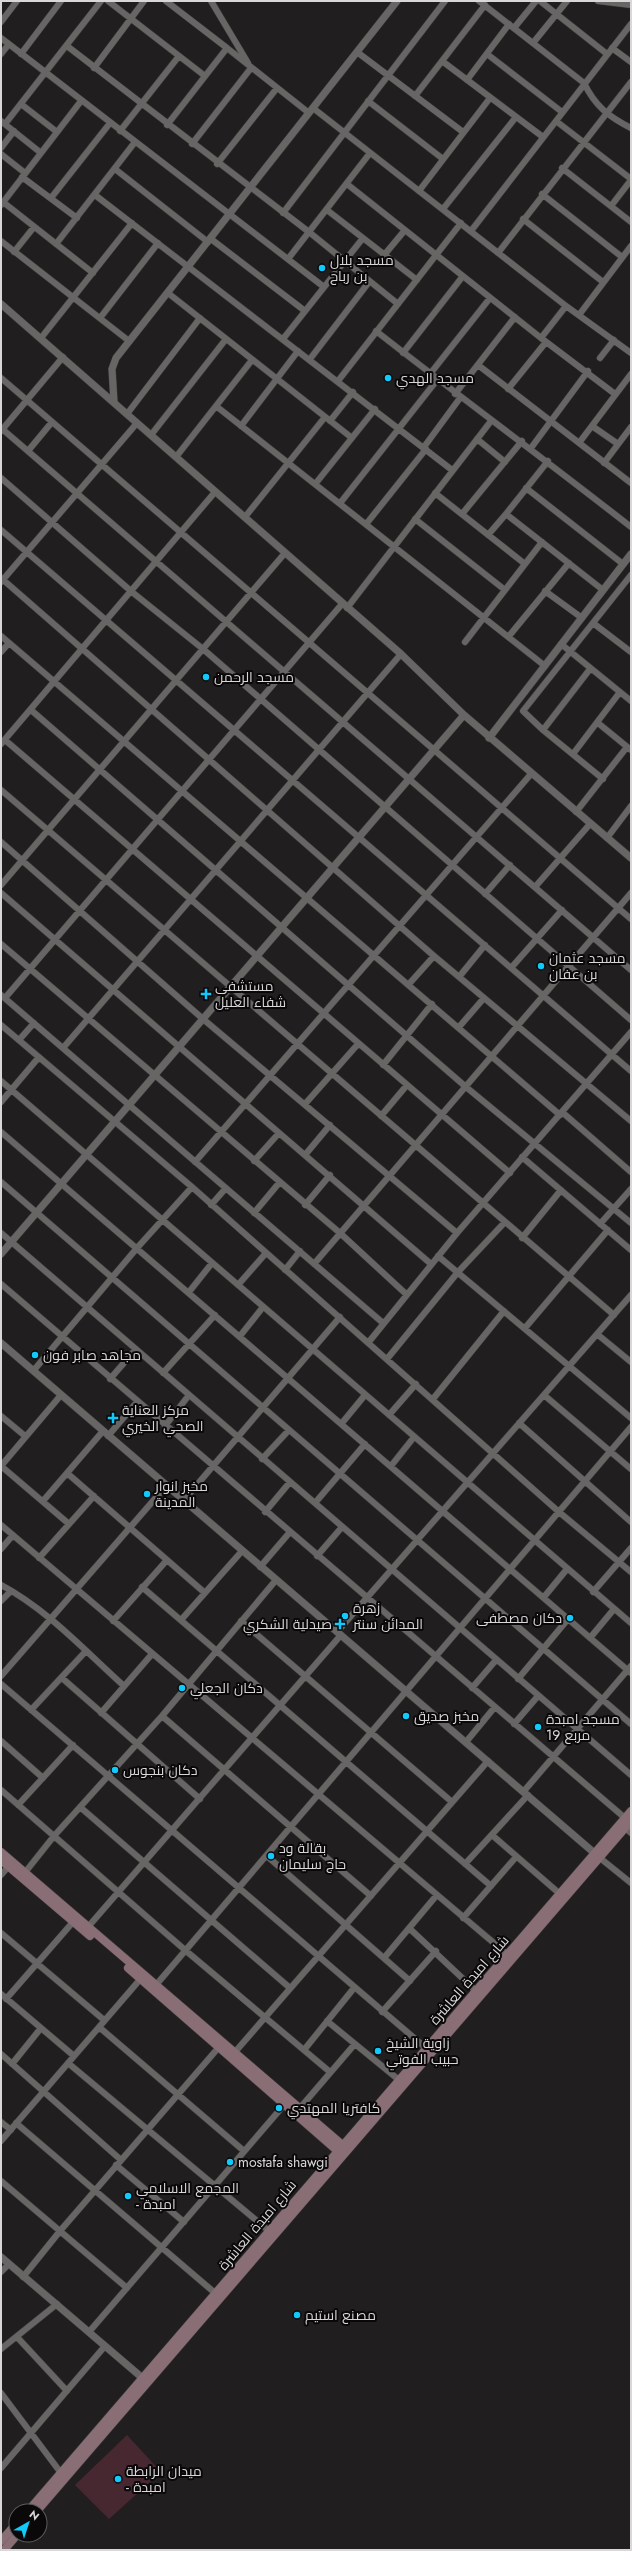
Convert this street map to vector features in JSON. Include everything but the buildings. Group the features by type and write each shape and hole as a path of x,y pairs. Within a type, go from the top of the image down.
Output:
{"main road":[{"name":"شارع امبدة العاشرة","path":"35,2503 144,2380 597,1856 628,1819 631,1811"},
{"name":"شارع امبدة العاشرة","path":"44,2503 215,2293 343,2150 399,2080 560,1894 597,1856 628,1830 628,1819"},
{"path":"1,1852 72,1922 142,1977 202,2028 234,2052 300,2108 343,2150"},
{"path":"1,1860 23,1875 88,1927 142,1977 156,1985 202,2028 219,2047 284,2105 343,2150"},
{"path":"1,2541 8,2533"}],"street":[{"path":"1,22 17,1"},
{"path":"21,54 62,1"},
{"path":"41,153 3,123 21,104 101,1"},
{"path":"108,1 205,76"},
{"path":"94,68 144,1"},
{"path":"166,1 277,88 344,132 566,306 631,353"},
{"path":"211,1 251,68"},
{"path":"114,402 113,363 210,241 396,1"},
{"path":"283,213 445,1"},
{"path":"466,80 487,54 536,1"},
{"path":"540,1 607,54"},
{"path":"533,43 567,1"},
{"path":"598,1 631,5"},
{"path":"415,96 442,61 482,3 584,83 591,98 606,114 631,128"},
{"path":"470,231 631,24"},
{"path":"1,38 45,74 324,287"},
{"path":"1,54 9,44"},
{"path":"67,46 167,125 346,260 370,282 398,304"},
{"path":"167,125 227,48"},
{"path":"612,48 631,62"},
{"path":"357,52 463,132"},
{"path":"487,54 562,112"},
{"path":"120,131 179,56"},
{"path":"442,61 543,137"},
{"path":"192,144 251,68"},
{"path":"498,253 562,168 631,82"},
{"path":"218,164 277,88"},
{"path":"419,190 490,98"},
{"path":"81,101 2,204 93,273"},
{"path":"368,101 443,159"},
{"path":"21,104 57,132"},
{"path":"443,209 516,117"},
{"path":"556,121 631,180 611,206"},
{"path":"51,198 110,123"},
{"path":"1,148 14,131"},
{"path":"56,244 135,142"},
{"path":"288,259 370,153"},
{"path":"1,154 51,198 77,218"},
{"path":"562,168 631,222"},
{"path":"115,169 305,311"},
{"path":"346,184 543,340 588,371 615,394"},
{"path":"542,194 622,256"},
{"path":"95,195 400,428 452,470"},
{"path":"327,210 417,280"},
{"path":"523,219 603,282"},
{"path":"42,338 132,223"},
{"path":"338,381 461,223"},
{"path":"14,252 34,227"},
{"path":"385,254 405,230"},
{"path":"283,339 363,238"},
{"path":"1,242 129,341"},
{"path":"100,318 158,243"},
{"path":"579,315 631,246"},
{"path":"403,353 464,276"},
{"path":"310,359 370,282"},
{"path":"168,293 352,438"},
{"path":"430,374 490,298"},
{"path":"1,304 42,338 344,606 401,654 489,738 631,858"},
{"path":"508,388 566,306"},
{"path":"367,523 425,448 478,365 515,317"},
{"path":"127,414 200,318"},
{"path":"376,331 491,421 522,441 631,527"},
{"path":"151,435 226,339"},
{"path":"600,358 614,340"},
{"path":"241,426 298,351"},
{"path":"63,357 2,429 158,561 342,722 631,970"},
{"path":"176,457 252,360"},
{"path":"478,365 604,463 630,480"},
{"path":"531,448 588,371"},
{"path":"579,443 631,374"},
{"path":"1,378 182,532 367,693 503,807 631,919"},
{"path":"341,502 437,380"},
{"path":"330,421 352,392"},
{"path":"216,406 341,502 545,666"},
{"path":"316,484 375,409"},
{"path":"244,517 325,417"},
{"path":"383,1323 300,1251 254,1214 196,1162 3,997 105,881 309,642 344,606 395,546 491,421"},
{"path":"28,451 52,422"},
{"path":"137,423 78,494 2,580 208,760 334,867 458,977 631,1121"},
{"path":"592,426 618,444"},
{"path":"604,463 631,427"},
{"path":"477,439 506,462"},
{"path":"462,514 522,441"},
{"path":"488,535 548,462"},
{"path":"1,478 52,524 132,592 203,649 317,751 631,1020"},
{"path":"526,488 623,564"},
{"path":"215,492 132,592 81,649 3,742 73,799 190,900 258,956 358,1044 510,1173"},
{"path":"435,493 525,564"},
{"path":"506,514 603,590"},
{"path":"415,519 505,590"},
{"path":"1,530 631,1071"},
{"path":"465,642 542,542"},
{"path":"1,884 285,553"},
{"path":"489,738 631,554"},
{"path":"509,636 569,563"},
{"path":"603,779 543,730 523,711 631,575"},
{"path":"545,591 582,618"},
{"path":"593,623 629,650 631,643"},
{"path":"1,636 307,899 631,1172"},
{"path":"1,652 9,643"},
{"path":"561,644 631,701"},
{"path":"63,1048 401,654"},
{"path":"543,730 590,669"},
{"path":"573,754 620,692"},
{"path":"31,710 98,770 217,870 466,1087 631,1223"},
{"path":"1,1254 464,715"},
{"path":"576,812 629,748 598,723"},
{"path":"196,1162 531,774"},
{"path":"1,790 105,881 381,1116 416,1144 522,1238 614,1315"},
{"path":"607,838 631,806"},
{"path":"535,887 590,824"},
{"path":"1,842 203,1019 457,1233"},
{"path":"485,894 510,865"},
{"path":"1,893 53,939 113,988 279,1133 330,1175 431,1264"},
{"path":"314,1264 388,1175 493,1056 593,936 631,893"},
{"path":"512,968 536,938 562,910"},
{"path":"1,944 279,1183 340,1233 406,1294"},
{"path":"458,977 485,945"},
{"path":"409,984 434,956"},
{"path":"459,1027 484,998"},
{"path":"383,1065 432,1004"},
{"path":"19,1040 34,1022"},
{"path":"1,1025 192,1187 494,1452 559,1512 631,1572"},
{"path":"368,1343 406,1294 457,1233 631,1032"},
{"path":"305,1104 358,1044"},
{"path":"1,1102 39,1057"},
{"path":"1,1081 631,1623"},
{"path":"381,1116 407,1085"},
{"path":"305,1155 330,1125"},
{"path":"1,1132 512,1569 590,1638 630,1670 553,1757 492,1835 465,1864"},
{"path":"254,1161 279,1133"},
{"path":"522,1157 631,1250"},
{"path":"305,1205 330,1175"},
{"path":"1,1182 631,1724"},
{"path":"254,1214 279,1183"},
{"path":"34,1370 136,1248 192,1187"},
{"path":"211,1205 226,1188"},
{"path":"600,1224 631,1189"},
{"path":"522,1238 561,1190"},
{"path":"387,1359 458,1272 504,1222"},
{"path":"525,1328 608,1230"},
{"path":"1,1233 631,1775"},
{"path":"285,1270 300,1251"},
{"path":"238,1285 266,1253"},
{"path":"438,1256 631,1418"},
{"path":"189,1292 212,1263"},
{"path":"1,1284 494,1708 628,1819"},
{"path":"88,1927 305,1676 367,1598 631,1295"},
{"path":"240,1336 263,1307"},
{"path":"433,1399 504,1311"},
{"path":"163,1372 215,1315"},
{"path":"184,1500 340,1317"},
{"path":"597,1334 631,1362"},
{"path":"1,1343 260,1567 407,1691 631,1884"},
{"path":"110,1379 136,1349"},
{"path":"389,1415 416,1384"},
{"path":"61,1395 1,1466 69,1524"},
{"path":"165,1426 189,1395"},
{"path":"342,1423 365,1395"},
{"path":"544,1395 631,1469"},
{"path":"43,1501 67,1473 137,1402"},
{"path":"1,1416 25,1436"},
{"path":"519,1424 586,1480 631,1522"},
{"path":"156,1985 372,1733 435,1657 512,1569 631,1427"},
{"path":"262,1459 289,1430"},
{"path":"390,1466 414,1437"},
{"path":"314,1503 365,1444"},
{"path":"67,1473 205,1593"},
{"path":"265,1512 290,1482"},
{"path":"1,1676 166,1486"},
{"path":"39,1558 94,1496"},
{"path":"1,1525 112,1621 320,1794 436,1896 508,1955"},
{"path":"317,1556 342,1527"},
{"path":"260,1567 290,1532"},
{"path":"1,1549 13,1535"},
{"path":"594,1592 631,1548"},
{"path":"181,1620 242,1551"},
{"path":"112,1621 166,1560"},
{"path":"544,1597 567,1569"},
{"path":"23,1875 54,1836 80,1808 107,1775 162,1716 187,1684 217,1651 276,1580"},
{"path":"1,1585 11,1590 51,1620 124,1686"},
{"path":"142,1588 490,1886"},
{"path":"1,1601 11,1590"},
{"path":"590,1638 614,1609"},
{"path":"518,1679 568,1619"},
{"path":"241,1621 452,1802"},
{"path":"31,1710 86,1652"},
{"path":"101,1713 152,1654"},
{"path":"472,1688 496,1660"},
{"path":"62,1678 200,1799"},
{"path":"1,1684 427,2049"},
{"path":"514,1724 538,1696"},
{"path":"466,1742 494,1708"},
{"path":"162,1716 290,1829 371,1896"},
{"path":"2,1744 43,1778"},
{"path":"18,1805 72,1745"},
{"path":"234,2052 488,1761"},
{"path":"1,1790 185,1950 330,2072"},
{"path":"80,1808 290,1988"},
{"path":"492,1835 560,1894"},
{"path":"267,1856 410,1981"},
{"path":"462,1918 516,1857"},
{"path":"1,1875 9,1866"},
{"path":"384,1958 436,1896"},
{"path":"6,1999 72,1922"},
{"path":"409,1928 436,1951 476,1991"},
{"path":"1,1933 104,2020"},
{"path":"382,2012 436,1951"},
{"path":"1,2142 42,2091 142,1977"},
{"path":"304,2050 354,1988"},
{"path":"1,1994 74,2056"},
{"path":"327,2021 354,2045 399,2080"},
{"path":"99,2027 176,2095 244,2151"},
{"path":"12,2064 41,2028"},
{"path":"300,2108 354,2045"},
{"path":"23,2276 176,2095 219,2047"},
{"path":"1,2054 184,2222"},
{"path":"68,2063 269,2231"},
{"path":"89,2332 284,2105"},
{"path":"1,2122 11,2130"},
{"path":"16,2123 215,2293"},
{"path":"1,2181 127,2288"},
{"path":"1,2257 144,2380"},
{"path":"1,2272 9,2264"},
{"path":"1,2349 57,2304"},
{"path":"17,2337 67,2391"},
{"path":"1,2468 105,2346"},
{"path":"2,2396 62,2473"}],"shaded area":[{"name":"ميدان الرابطة - امبدة","path":"127,2435 161,2472 109,2519 75,2485"}],"place":[{"name":"مسجد بلال بن رباح","path":"322,268"},
{"name":"مسجد الهدي","path":"388,378"},
{"name":"مسجد الرحمن","path":"206,677"},
{"name":"مسجد عثمان بن عفان","path":"541,966"},
{"name":"مستشفى شفاء العليل","path":"206,994"},
{"name":"مجاهد صابر فون","path":"35,1355"},
{"name":"مركز العناية الصحي الخيري","path":"113,1418"},
{"name":"مخبز انوار المدينة","path":"147,1494"},
{"name":"زهرة المدائن سنتر","path":"345,1616"},
{"name":"دكان مصطفى","path":"570,1618"},
{"name":"صيدلية الشكري","path":"340,1624"},
{"name":"دكان الجعلي","path":"182,1688"},
{"name":"مخبز صديق","path":"406,1716"},
{"name":"مسجد امبدة مربع 19","path":"538,1727"},
{"name":"دكان بنجوس","path":"115,1770"},
{"name":"بقالة ود حاج سليمان","path":"271,1856"},
{"name":"زاوية الشيخ حبيب الفوتي","path":"378,2051"},
{"name":"كافتريا المهتدي","path":"279,2108"},
{"name":"mostafa shawgi","path":"230,2162"},
{"name":"المجمع الاسلامي - امبدة","path":"128,2196"},
{"name":"مصنع استيم","path":"297,2315"},
{"name":"ميدان الرابطة - امبدة","path":"118,2479"}]}
